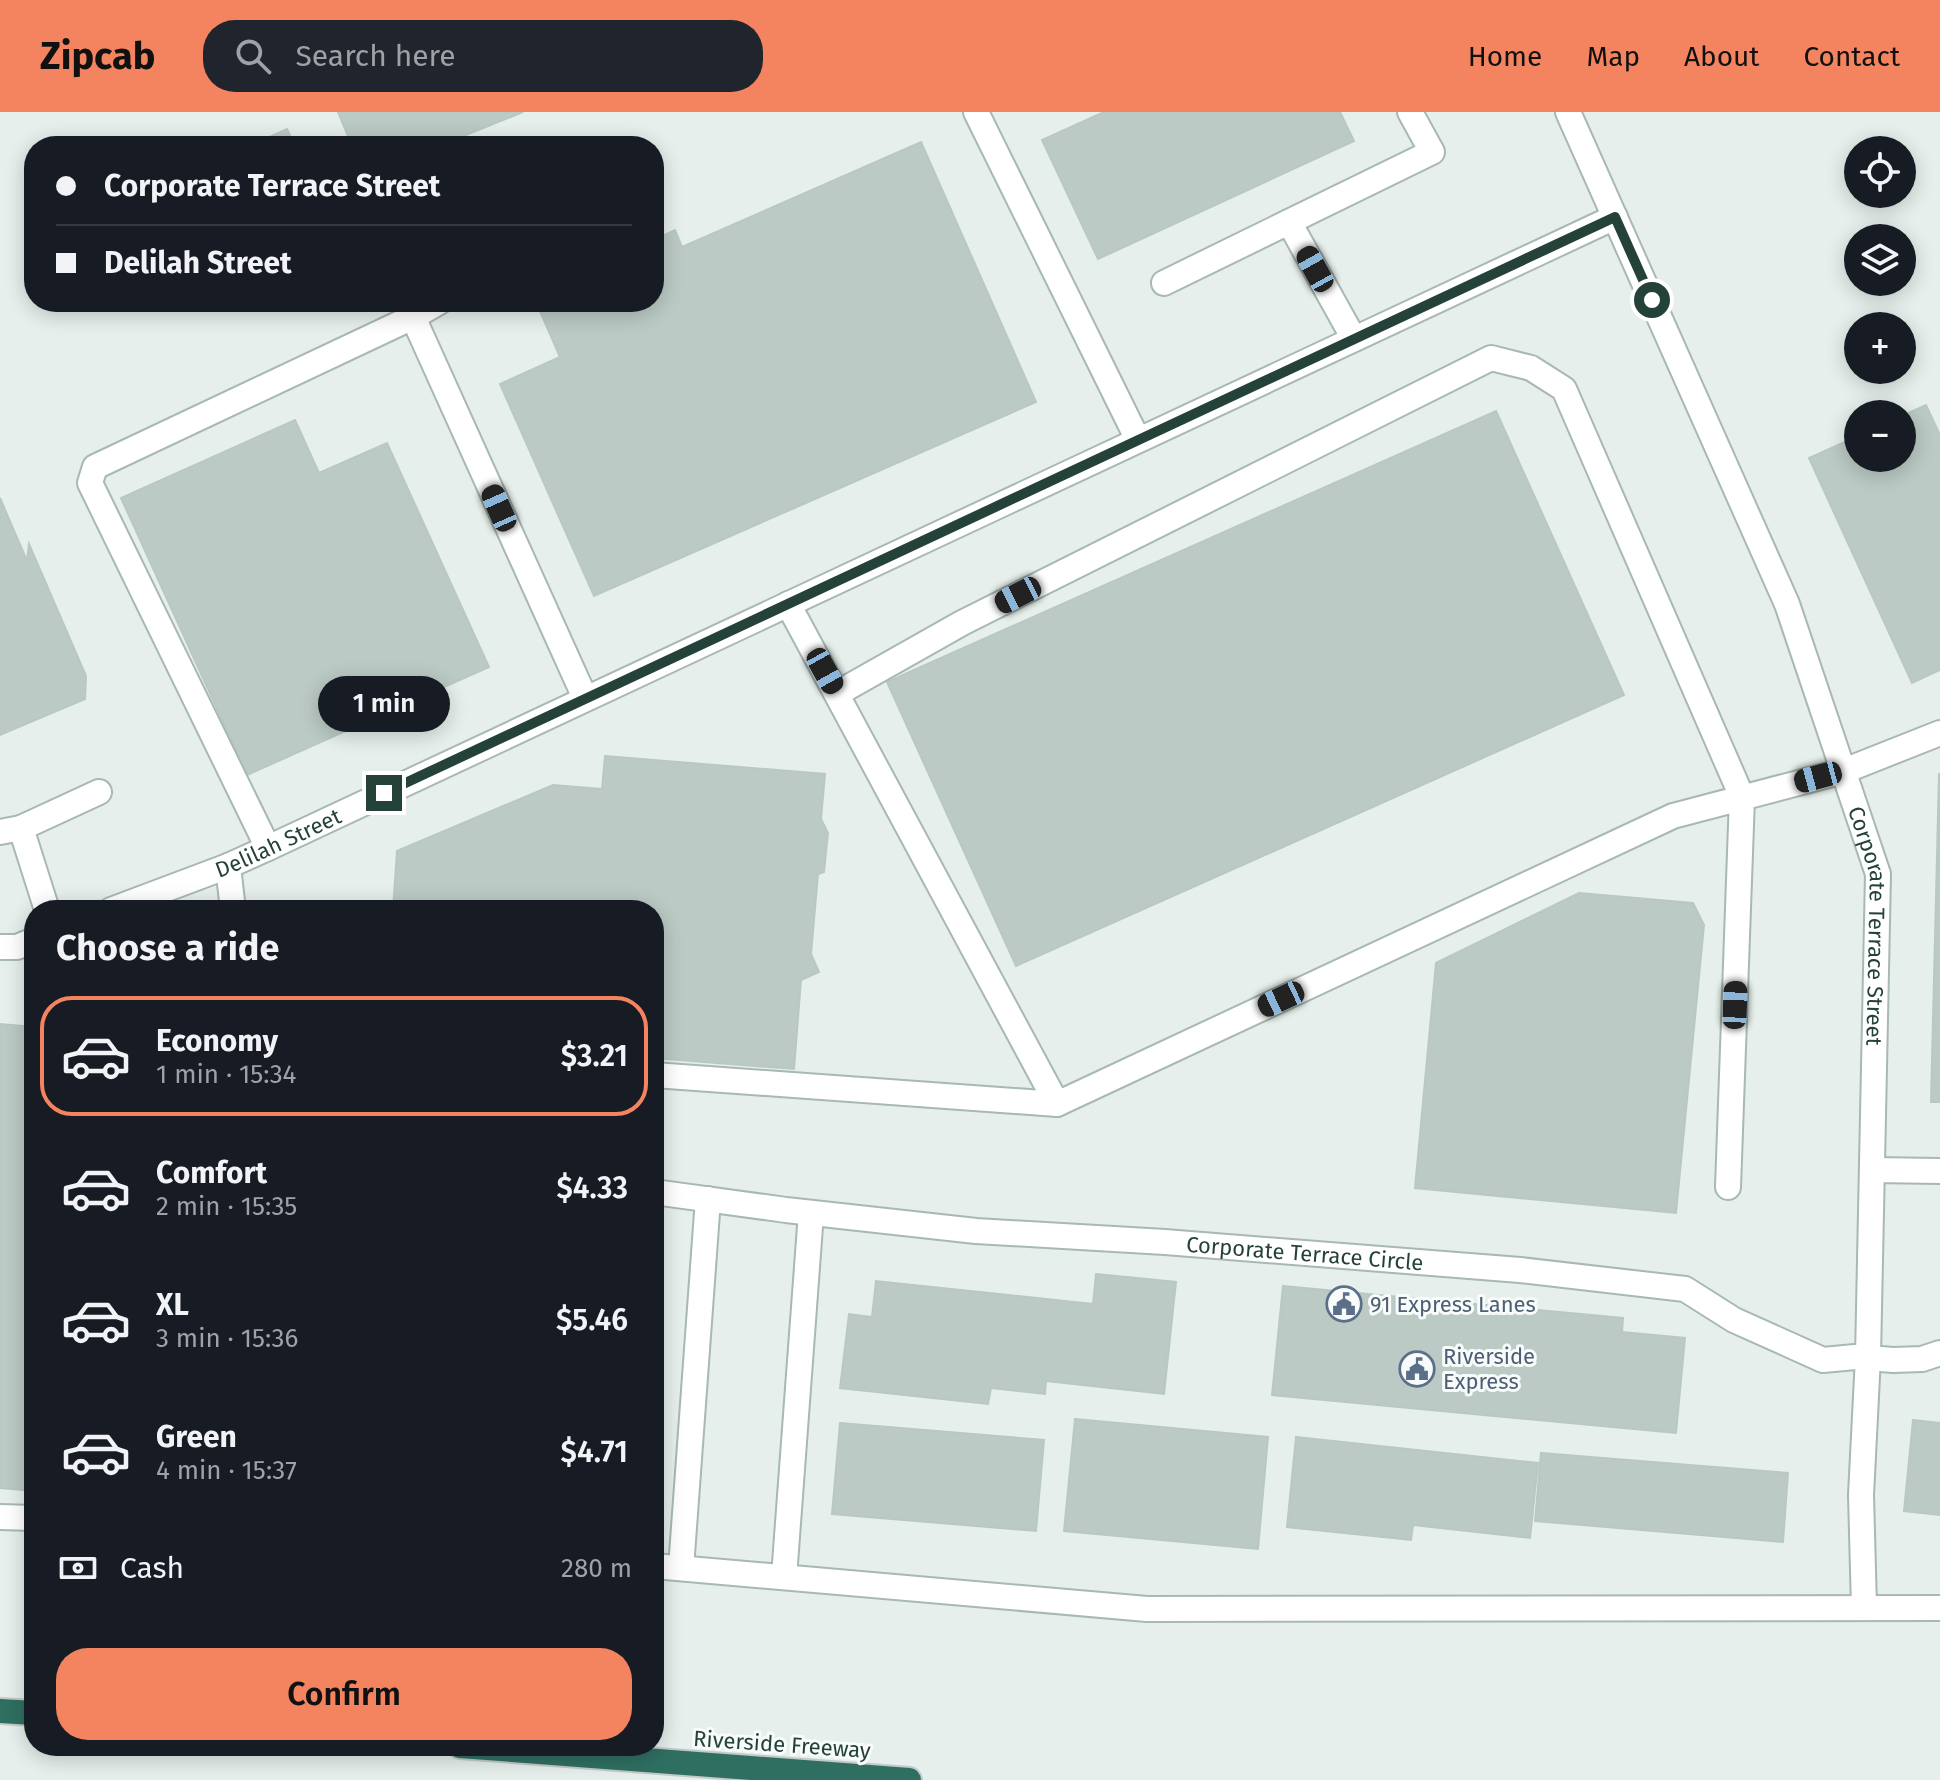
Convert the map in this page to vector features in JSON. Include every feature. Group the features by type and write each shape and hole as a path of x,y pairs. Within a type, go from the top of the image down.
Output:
{"highway":[{"path":"0,1711 24,1712"},
{"name":"Riverside Freeway","path":"592,1756 909,1780"}],"street":[{"path":"976,112 1138,440"},
{"path":"1164,283 1432,152 1410,112"},
{"name":"Corporate Terrace Street","path":"1568,112 1787,604 1878,874 1868,1357 1861,1495 1864,1608"},
{"name":"Delilah Street","path":"138,900 268,848 1615,217"},
{"path":"1289,222 1354,339"},
{"path":"268,848 90,483 95,467 422,312"},
{"path":"413,317 585,698"},
{"path":"838,693 962,623 1491,358 1531,368 1564,389 1742,797 1728,1187"},
{"path":"788,604 1057,1104"},
{"path":"664,1076 1057,1104 1673,816 1844,771 1940,733"},
{"path":"42,900 10,830 99,792"},
{"path":"228,866 232,900"},
{"path":"0,947 24,944"},
{"path":"1872,1170 1940,1171"},
{"name":"Corporate Terrace Circle","path":"664,1193 976,1231 1165,1242 1491,1268 1685,1289 1734,1320 1823,1360 1868,1357 1922,1359 1940,1353"},
{"path":"681,1568 708,1199"},
{"path":"784,1577 811,1213"},
{"path":"0,1517 24,1518"},
{"path":"664,1567 1147,1609 1940,1608"}],"building":[{"path":"338,112 523,112 464,136 348,136"},
{"path":"1104,112 1340,112 1354,141 1098,259 1042,140"},
{"path":"287,129 290,136 271,136"},
{"path":"921,142 1036,402 594,596 500,384 560,357 540,312 664,312 664,235 675,230 682,247"},
{"path":"1926,405 1940,435 1940,670 1912,683 1809,458 1844,442 1844,472 1916,472 1916,410"},
{"path":"1496,411 1624,695 1016,966 887,682"},
{"path":"295,420 319,473 387,443 489,667 247,775 121,498"},
{"path":"0,498 27,561 29,544 86,676 85,699 0,735"},
{"path":"605,756 825,774 821,819 828,833 824,872 818,874 811,954 819,972 801,980 794,1069 664,1059 664,900 394,900 397,851 553,785 602,789"},
{"path":"1939,774 1940,1102 1931,1102"},
{"path":"1579,893 1693,903 1704,925 1676,1213 1415,1188 1436,963"},
{"path":"0,1024 24,1026 24,1490 0,1488"},
{"path":"1096,1274 1176,1282 1164,1394 1046,1381 1045,1394 991,1388 988,1404 840,1388 849,1314 872,1317 876,1281 1093,1304"},
{"path":"1283,1286 1623,1318 1622,1332 1685,1338 1676,1433 1272,1395"},
{"path":"1075,1419 1268,1437 1258,1549 1064,1531"},
{"path":"1913,1420 1940,1423 1940,1515 1904,1511"},
{"path":"840,1423 1044,1440 1036,1531 832,1514"},
{"path":"1296,1437 1538,1463 1530,1538 1413,1525 1411,1540 1287,1527"},
{"path":"1541,1453 1788,1473 1783,1542 1535,1521"}],"place":[{"name":"91 Express Lanes","path":"1344,1304"},
{"name":"Riverside Express","path":"1417,1369"}],"route":[{"path":"384,793 1615,217 1652,300"}]}
